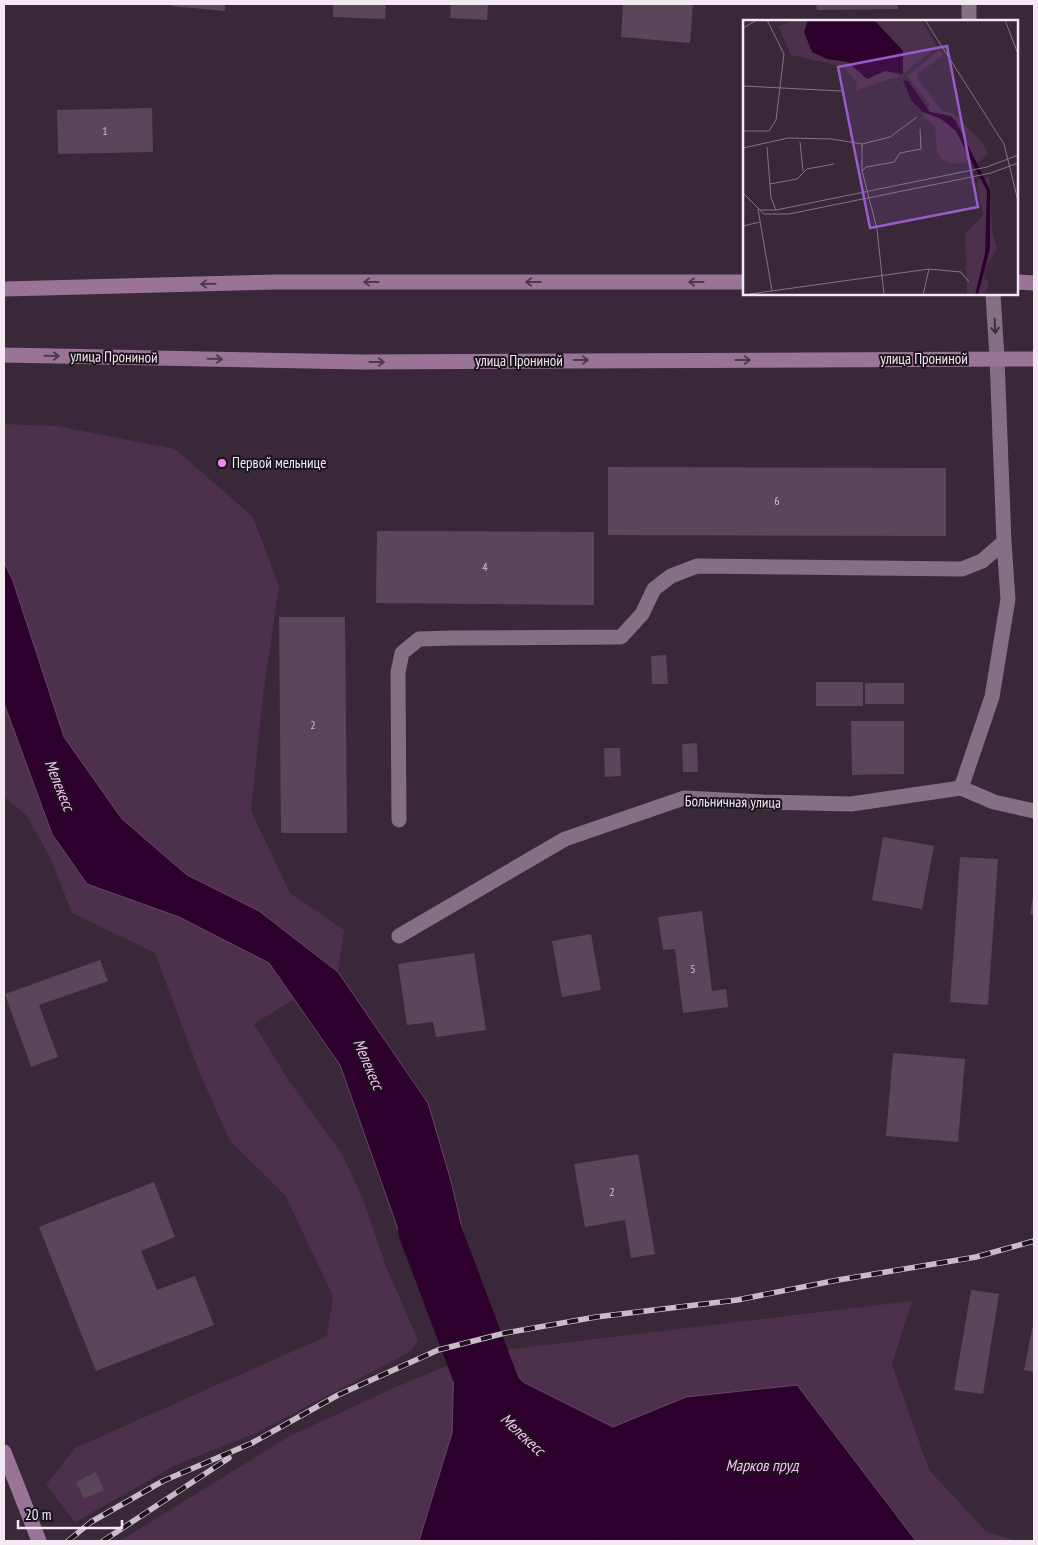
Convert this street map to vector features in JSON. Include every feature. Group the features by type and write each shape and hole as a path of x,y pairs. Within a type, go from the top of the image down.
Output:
{"main road":[{"path":"6,289 276,282 743,282"},
{"path":"1018,282 1034,283"},
{"name":"улица Прониной","path":"4,355 362,362 1034,359"},
{"path":"4,1452 39,1541"}],"street":[{"path":"968,4 969,20"},
{"path":"993,295 1008,599 992,697 961,788 994,802 1034,811"},
{"path":"399,820 398,672 402,653 419,640 621,637 642,614 654,589 672,576 697,566 962,569 982,561 1004,542"},
{"name":"Больничная улица","path":"399,936 565,839 684,798 851,804 961,788"}],"shaded area":[{"path":"4,424 56,426 175,449 253,517 279,586 263,695 251,811 290,893 344,930 338,972 254,1024 287,1078 342,1154 363,1199 387,1269 418,1340 411,1351 378,1369 256,1433 176,1465 75,1522 46,1485 75,1448 327,1336 333,1296 285,1195 230,1141 200,1074 155,953 72,913 50,857 26,815 4,797"},
{"path":"912,1301 892,1364 929,1470 987,1532 1017,1541 916,1541 797,1385 686,1397 613,1427 525,1383 488,1352"},
{"path":"454,1363 452,1433 419,1541 120,1541 288,1437 389,1390"}],"water":[{"path":"4,562 13,581 64,737 122,819 187,875 259,911 338,972 428,1103 451,1181 473,1275 459,1310 418,1286 340,1065 269,963 179,917 87,884 52,834 4,703"},
{"name":"Марков пруд","path":"488,1352 525,1383 613,1427 686,1397 797,1385 916,1541 419,1541 452,1433 454,1363"}],"building":[{"path":"171,4 225,4 225,11 171,6"},
{"path":"333,4 386,4 385,19 333,17"},
{"path":"451,4 488,4 487,20 450,18"},
{"path":"623,4 693,4 690,43 621,37"},
{"path":"816,4 898,4 898,9 817,10"},
{"path":"152,108 153,152 58,154 57,110"},
{"path":"608,467 946,468 946,536 608,535"},
{"path":"377,531 594,532 594,605 376,603"},
{"path":"279,617 345,617 347,833 281,833"},
{"path":"666,655 668,684 652,684 651,656"},
{"path":"816,682 863,682 863,706 816,706"},
{"path":"865,683 904,683 904,704 865,704"},
{"path":"851,721 904,721 904,774 852,775"},
{"path":"697,743 698,772 683,772 682,744"},
{"path":"604,748 620,748 621,776 605,777"},
{"path":"883,837 934,846 922,909 872,900"},
{"path":"960,857 998,859 988,1005 950,1002"},
{"path":"1034,897 1034,915 1030,914"},
{"path":"702,911 712,991 726,989 728,1007 683,1013 675,949 663,950 658,917"},
{"path":"591,934 601,990 562,997 552,941"},
{"path":"474,953 486,1030 436,1037 433,1022 407,1025 398,964"},
{"path":"100,960 108,981 39,1005 58,1057 31,1067 5,994"},
{"path":"893,1053 965,1059 958,1142 886,1136"},
{"path":"638,1154 655,1254 631,1258 625,1220 585,1227 574,1164"},
{"path":"154,1182 175,1237 141,1251 157,1290 195,1276 214,1325 96,1371 39,1227"},
{"path":"971,1290 999,1294 983,1394 954,1390"},
{"path":"1034,1326 1034,1372 1024,1370"},
{"path":"96,1472 104,1490 84,1499 76,1482"}],"waterway":[{"name":"Мелекесс","path":"429,1229 500,1417 647,1541"}],"railway":[{"path":"68,1541 91,1522 163,1481 252,1443 338,1395 438,1350 505,1333 596,1317 737,1300 838,1280 976,1257 1034,1241"},
{"path":"103,1541 229,1458"}],"place":[{"name":"Первой мельнице","path":"222,463"}]}
